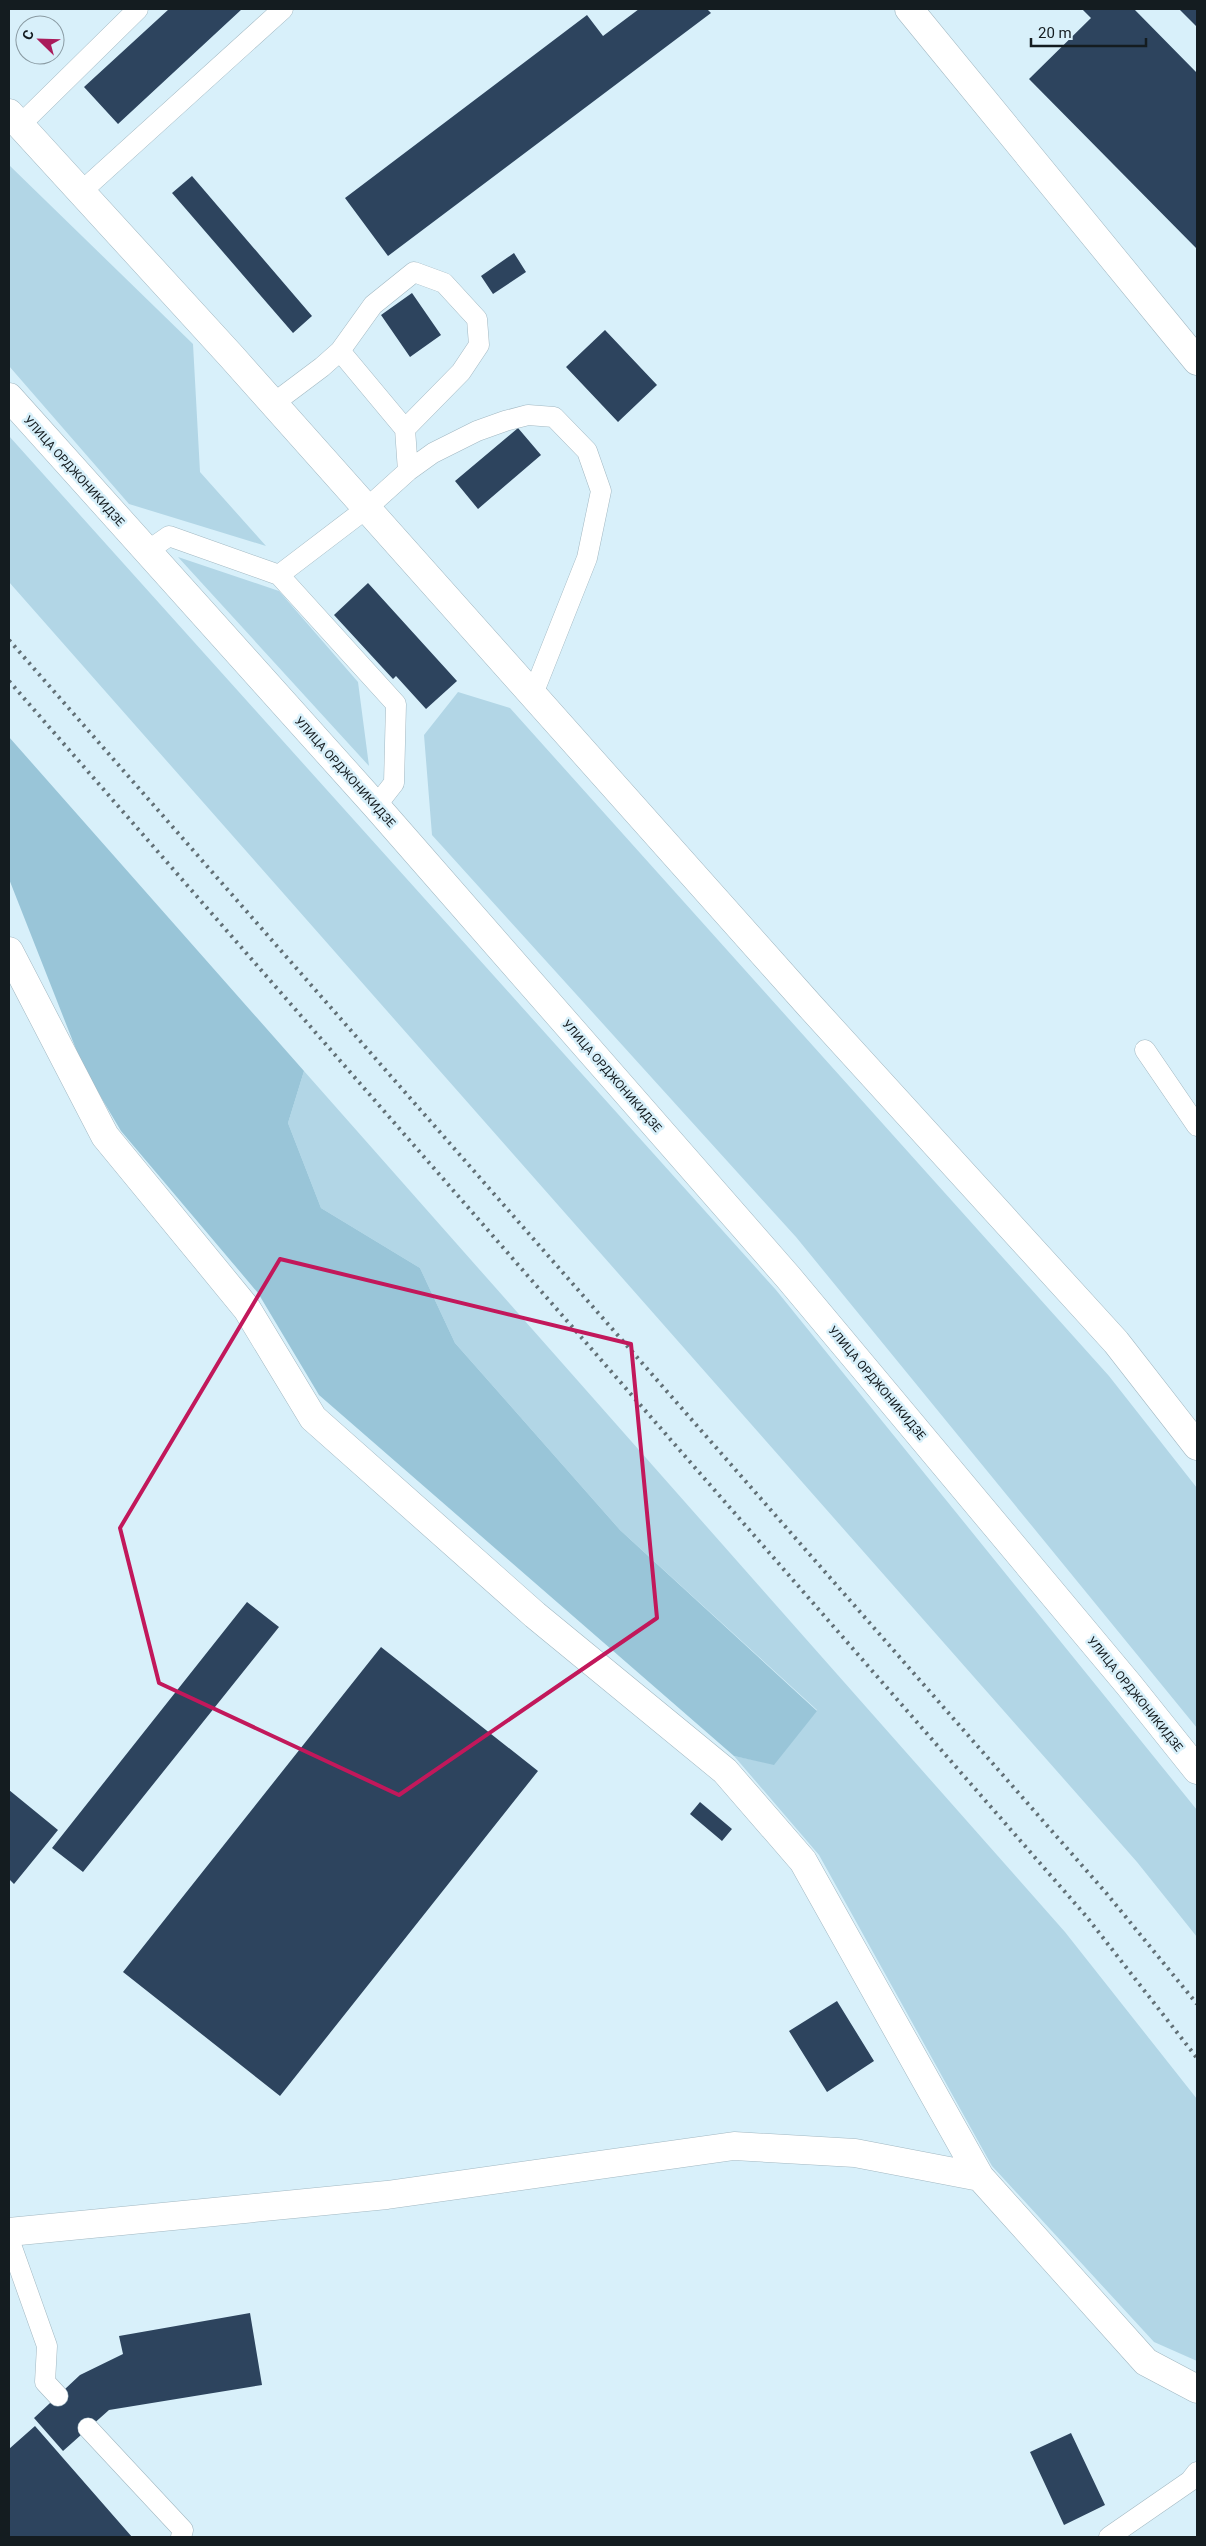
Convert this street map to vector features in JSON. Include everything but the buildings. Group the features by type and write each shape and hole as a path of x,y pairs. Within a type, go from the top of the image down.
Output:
{"main road":[{"path":"909,9 1197,361"},
{"path":"14,119 82,191 274,403 817,1013 1116,1342 1197,1446"},
{"name":"УЛИЦА ОРДЖОНИКИДЗЕ","path":"9,397 146,552 376,806 788,1277 1129,1685 1197,1770"},
{"path":"9,951 105,1136 246,1309 313,1418 535,1615 725,1771 803,1861 980,2176 1146,2362 1197,2389"},
{"path":"9,2232 387,2195 734,2146 855,2153 980,2176"}],"lane":[{"path":"14,119 138,9"},
{"path":"82,191 283,9"},
{"path":"274,403 340,351 373,305 414,272 444,283 476,318 479,345 461,372 405,429"},
{"path":"340,351 405,429 408,471"},
{"path":"279,575 367,508 408,471 433,453 477,431 528,415 554,417 587,451 601,490 587,558 533,694"},
{"path":"146,552 169,536 279,575 396,704 394,783 376,806"},
{"path":"1145,1050 1197,1126"},
{"path":"9,2239 47,2346 46,2382 58,2396"},
{"path":"88,2428 183,2530 181,2537"},
{"path":"1109,2537 1195,2481"}],"highlighted area":[{"path":"280,1259 631,1344 657,1618 399,1795 159,1683 120,1528"}],"shaded area":[{"path":"9,165 193,344 200,472 266,546 129,504 9,366"},
{"path":"9,436 776,1290 1197,1810 1197,1937 1137,1862 9,582"},
{"path":"178,557 279,591 358,682 369,766"},
{"path":"458,692 510,708 1109,1376 1197,1488 1197,1728 796,1237 432,835 424,735"},
{"path":"9,737 304,1071 288,1123 321,1208 420,1268 455,1343 620,1530 817,1711 774,1765 734,1756 319,1395 258,1293 121,1131 83,1067 9,879"},
{"path":"304,1071 1065,1932 1197,2099 1197,2361 1154,2342 992,2166 819,1855 734,1756 774,1764 817,1710 620,1530 455,1343 420,1268 321,1208 288,1123"}],"railway":[{"path":"9,640 1107,1894 1197,2004"},
{"path":"9,681 1086,1916 1197,2058"}]}
